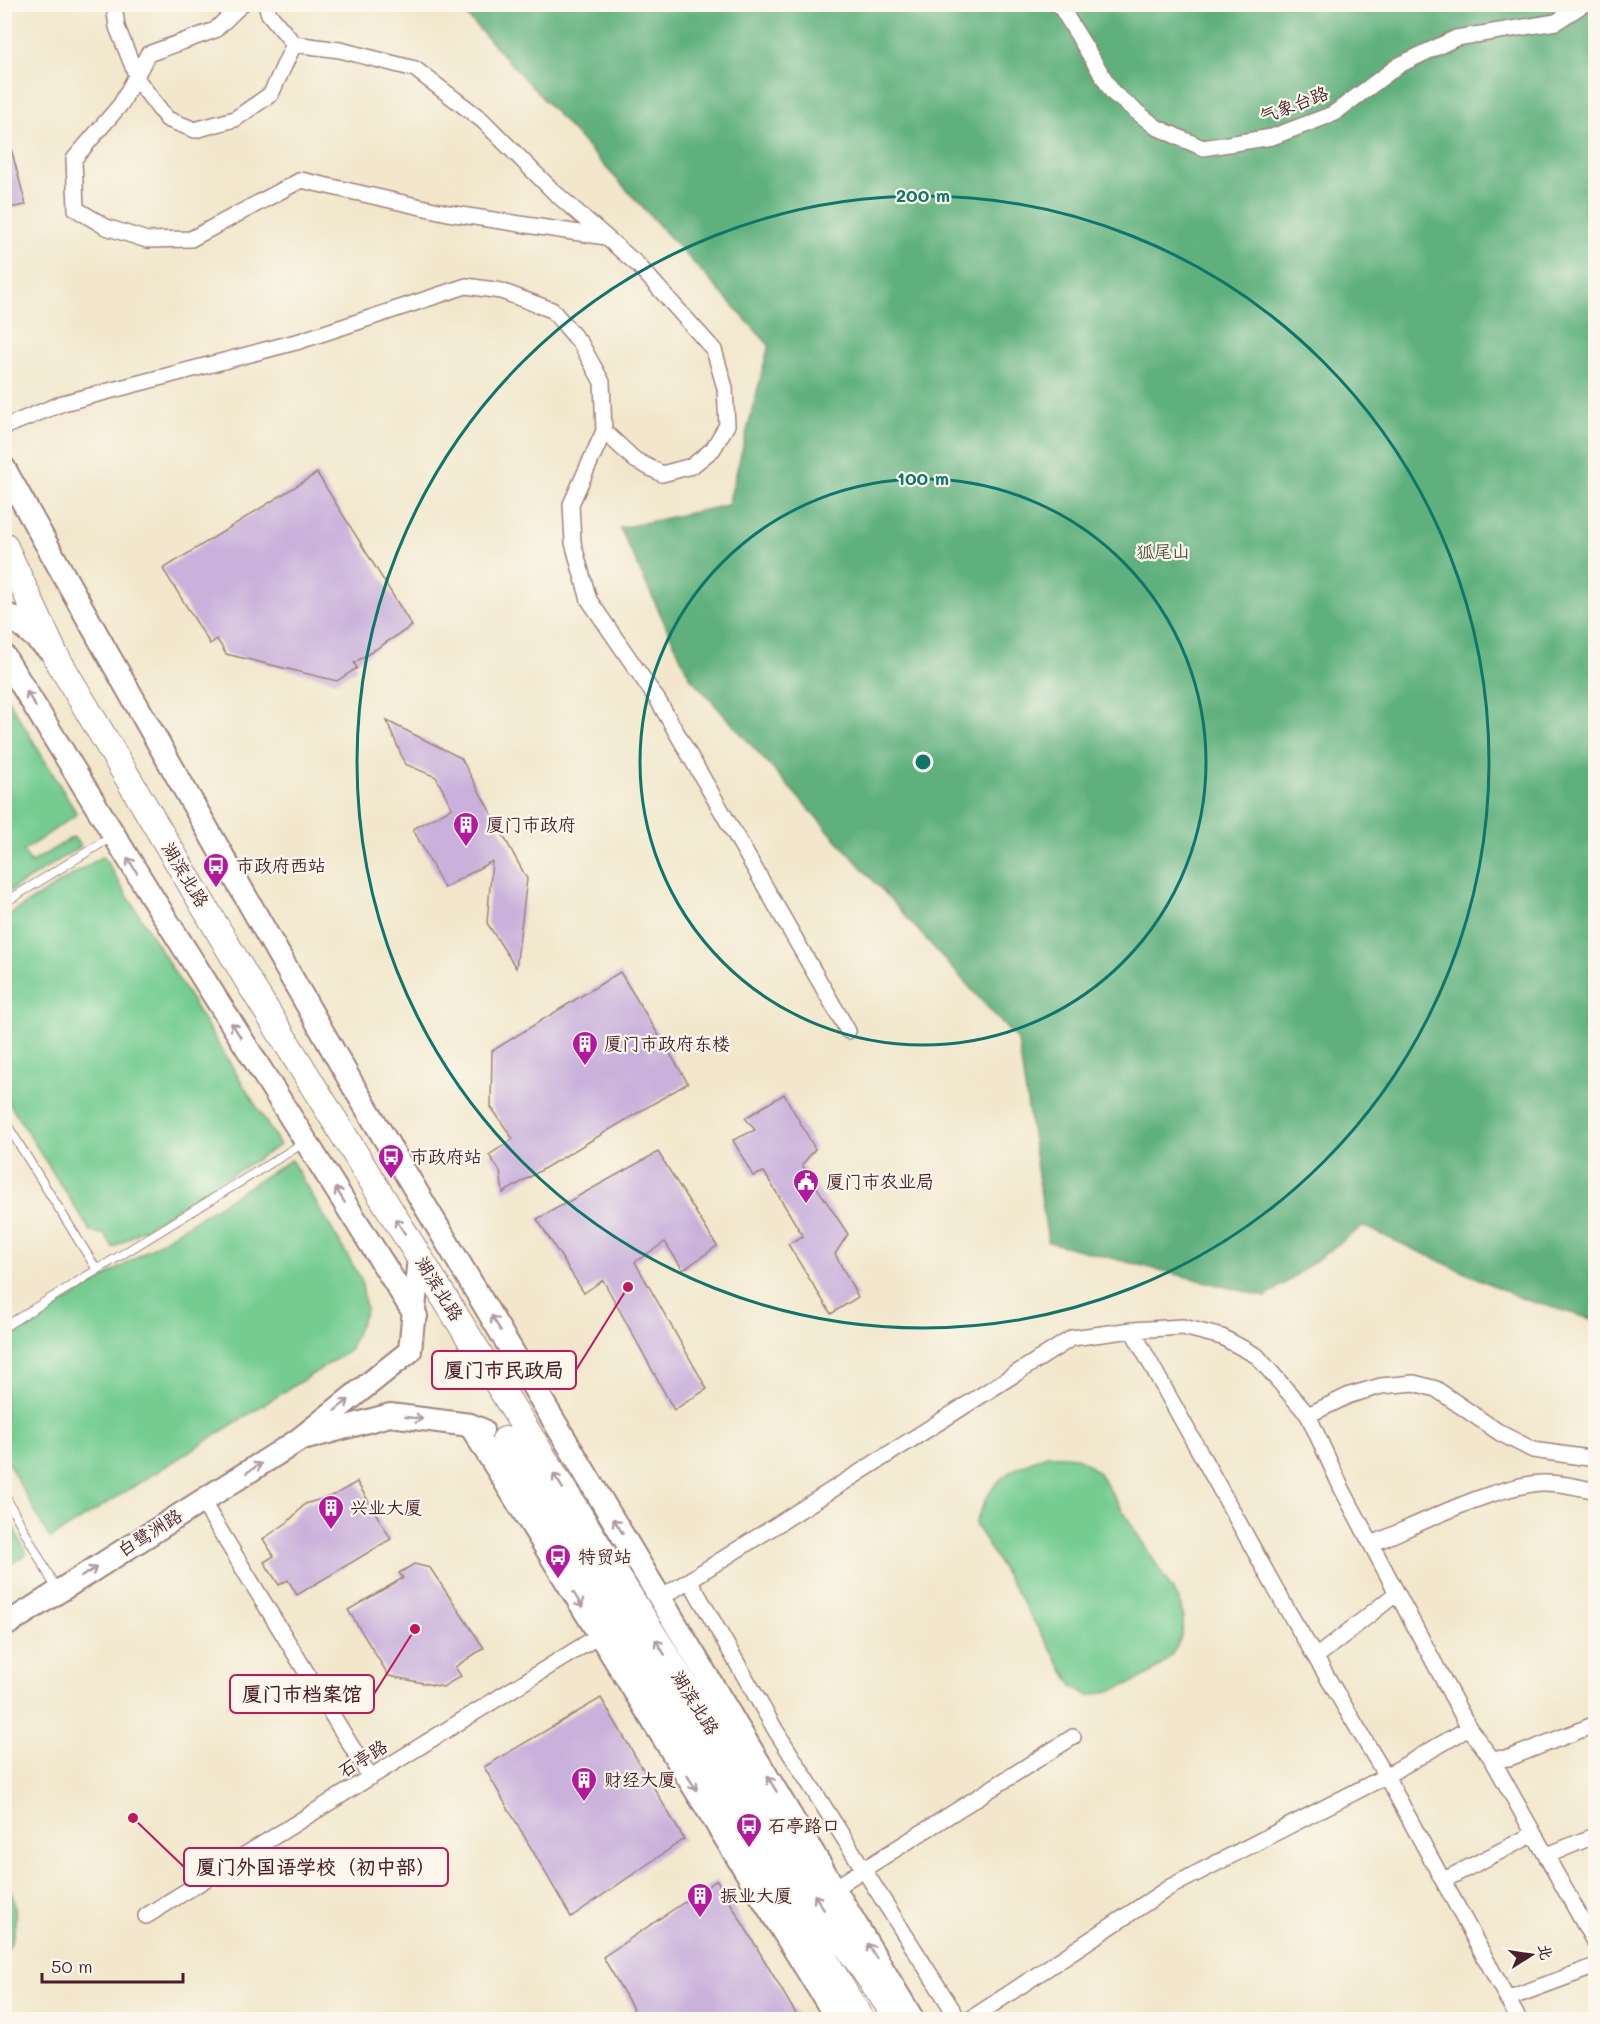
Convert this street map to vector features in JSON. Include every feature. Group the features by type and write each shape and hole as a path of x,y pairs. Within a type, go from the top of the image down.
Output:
{"main road":[{"name":"湖滨北路","path":"4,545 55,655 250,984 838,1933 899,2019"},
{"name":"湖滨北路","path":"505,1440 722,1788 861,2019"}],"street":[{"path":"114,4 117,27 136,75 166,119 195,130 235,119 271,94 294,44"},
{"path":"242,4 215,30 148,54 122,104 74,159 75,209 106,227 147,240 191,239 301,180 448,213 606,237"},
{"path":"266,4 268,14 294,44 340,50 415,69 482,120 554,192 638,265 714,351 725,388 728,425 713,449 692,466 662,474 634,460 604,431"},
{"name":"气象台路","path":"1059,4 1113,93 1156,128 1203,148 1272,137 1333,114 1399,65 1456,38 1556,22 1584,4"},
{"path":"4,427 63,403 300,341 466,286 508,294 552,309 581,344 602,382 604,431 571,504 573,543 589,600 659,702 848,1030"},
{"path":"4,468 355,1089 913,2019"},
{"path":"4,614 12,617 55,655"},
{"path":"4,656 416,1316"},
{"name":"白鹭洲路","path":"4,1626 297,1441 410,1351 416,1316 419,1257"},
{"path":"661,1598 1072,1338 1132,1330 1182,1327 1222,1337 1257,1356 1308,1415 1397,1593 1469,1728 1492,1759 1548,1855 1596,1945"},
{"path":"1132,1330 1316,1657 1386,1776 1519,2019"},
{"path":"1308,1415 1360,1392 1381,1386 1414,1383 1436,1389 1500,1433 1533,1450 1596,1459"},
{"name":"白鹭洲路","path":"297,1441 390,1415 470,1425 505,1440"},
{"path":"470,1425 838,2019"},
{"path":"1372,1544 1455,1509 1521,1486 1543,1483 1576,1486 1596,1491"},
{"path":"202,1500 370,1777"},
{"path":"690,1581 776,1731 959,2019"},
{"path":"1316,1657 1397,1593"},
{"name":"石亭路","path":"146,1916 600,1635"},
{"path":"1492,1759 1509,1758 1596,1724"},
{"path":"969,2019 1170,1887 1386,1776 1469,1728"},
{"path":"834,1888 1073,1737"},
{"path":"1444,1880 1534,1834"},
{"path":"1548,1855 1596,1835"},
{"path":"1507,1999 1596,1966"}],"lane":[{"path":"4,903 114,835"},
{"path":"4,1120 97,1270"},
{"path":"4,1328 306,1141"},
{"path":"4,1494 58,1592"}],"green space":[{"name":"狐尾山","path":"457,5 1595,5 1595,1320 1523,1299 1363,1226 1266,1297 1048,1242 1018,1041 690,677 620,528 728,505 769,345"},
{"path":"4,693 77,814 23,851 31,863 73,837 81,846 5,894"},
{"path":"103,856 280,1145 113,1248 104,1234 91,1232 5,1097 5,917"},
{"path":"291,1160 361,1279 366,1310 349,1351 50,1539 5,1457 5,1340"},
{"path":"1047,1455 1077,1457 1099,1473 1180,1602 1183,1619 1179,1641 1172,1654 1161,1665 1134,1682 1089,1696 1073,1686 975,1524 988,1496 1001,1479 1019,1467"},
{"path":"5,1512 27,1554 4,1568"},
{"path":"5,1880 13,1897 16,1917 13,1937 5,1954"}],"building":[{"path":"9,141 26,205 4,209 4,142"},
{"path":"317,473 412,626 354,663 357,668 337,681 226,654 217,639 210,644 163,569"},
{"name":"厦门市政府","path":"387,721 461,758 527,879 516,968 487,923 492,861 444,888 413,829 452,808 436,777 405,764"},
{"name":"厦门市政府东楼","path":"620,972 688,1083 503,1193 500,1171 489,1155 513,1139 491,1107 492,1051"},
{"name":"厦门市农业局","path":"784,1094 815,1149 802,1165 848,1234 835,1254 858,1297 831,1314 788,1244 803,1236 764,1172 753,1176 733,1140 755,1130 745,1118"},
{"path":"658,1152 717,1246 683,1270 665,1242 635,1262 707,1389 674,1410 603,1280 584,1293 537,1219"},
{"name":"兴业大厦","path":"357,1482 391,1539 297,1595 288,1580 279,1585 264,1562 274,1556 263,1539 288,1522 305,1504 334,1495"},
{"path":"414,1564 430,1568 484,1648 455,1667 461,1676 443,1687 389,1676 348,1610 403,1578 399,1573"},
{"name":"财经大厦","path":"601,1698 684,1839 571,1917 484,1767"},
{"name":"振业大厦","path":"717,1880 799,2019 639,2019 603,1957"}],"place":[{"name":"厦门市政府","path":"466,848"},
{"name":"市政府西站","path":"216,889"},
{"name":"厦门市政府东楼","path":"585,1067"},
{"name":"市政府站","path":"391,1180"},
{"name":"厦门市农业局","path":"806,1205"},
{"name":"厦门市民政局","path":"628,1287"},
{"name":"兴业大厦","path":"331,1531"},
{"name":"特贸站","path":"558,1580"},
{"name":"厦门市档案馆","path":"415,1629"},
{"name":"财经大厦","path":"584,1803"},
{"name":"厦门外国语学校（初中部）","path":"133,1818"},
{"name":"石亭路口","path":"749,1849"},
{"name":"振业大厦","path":"700,1919"}]}
